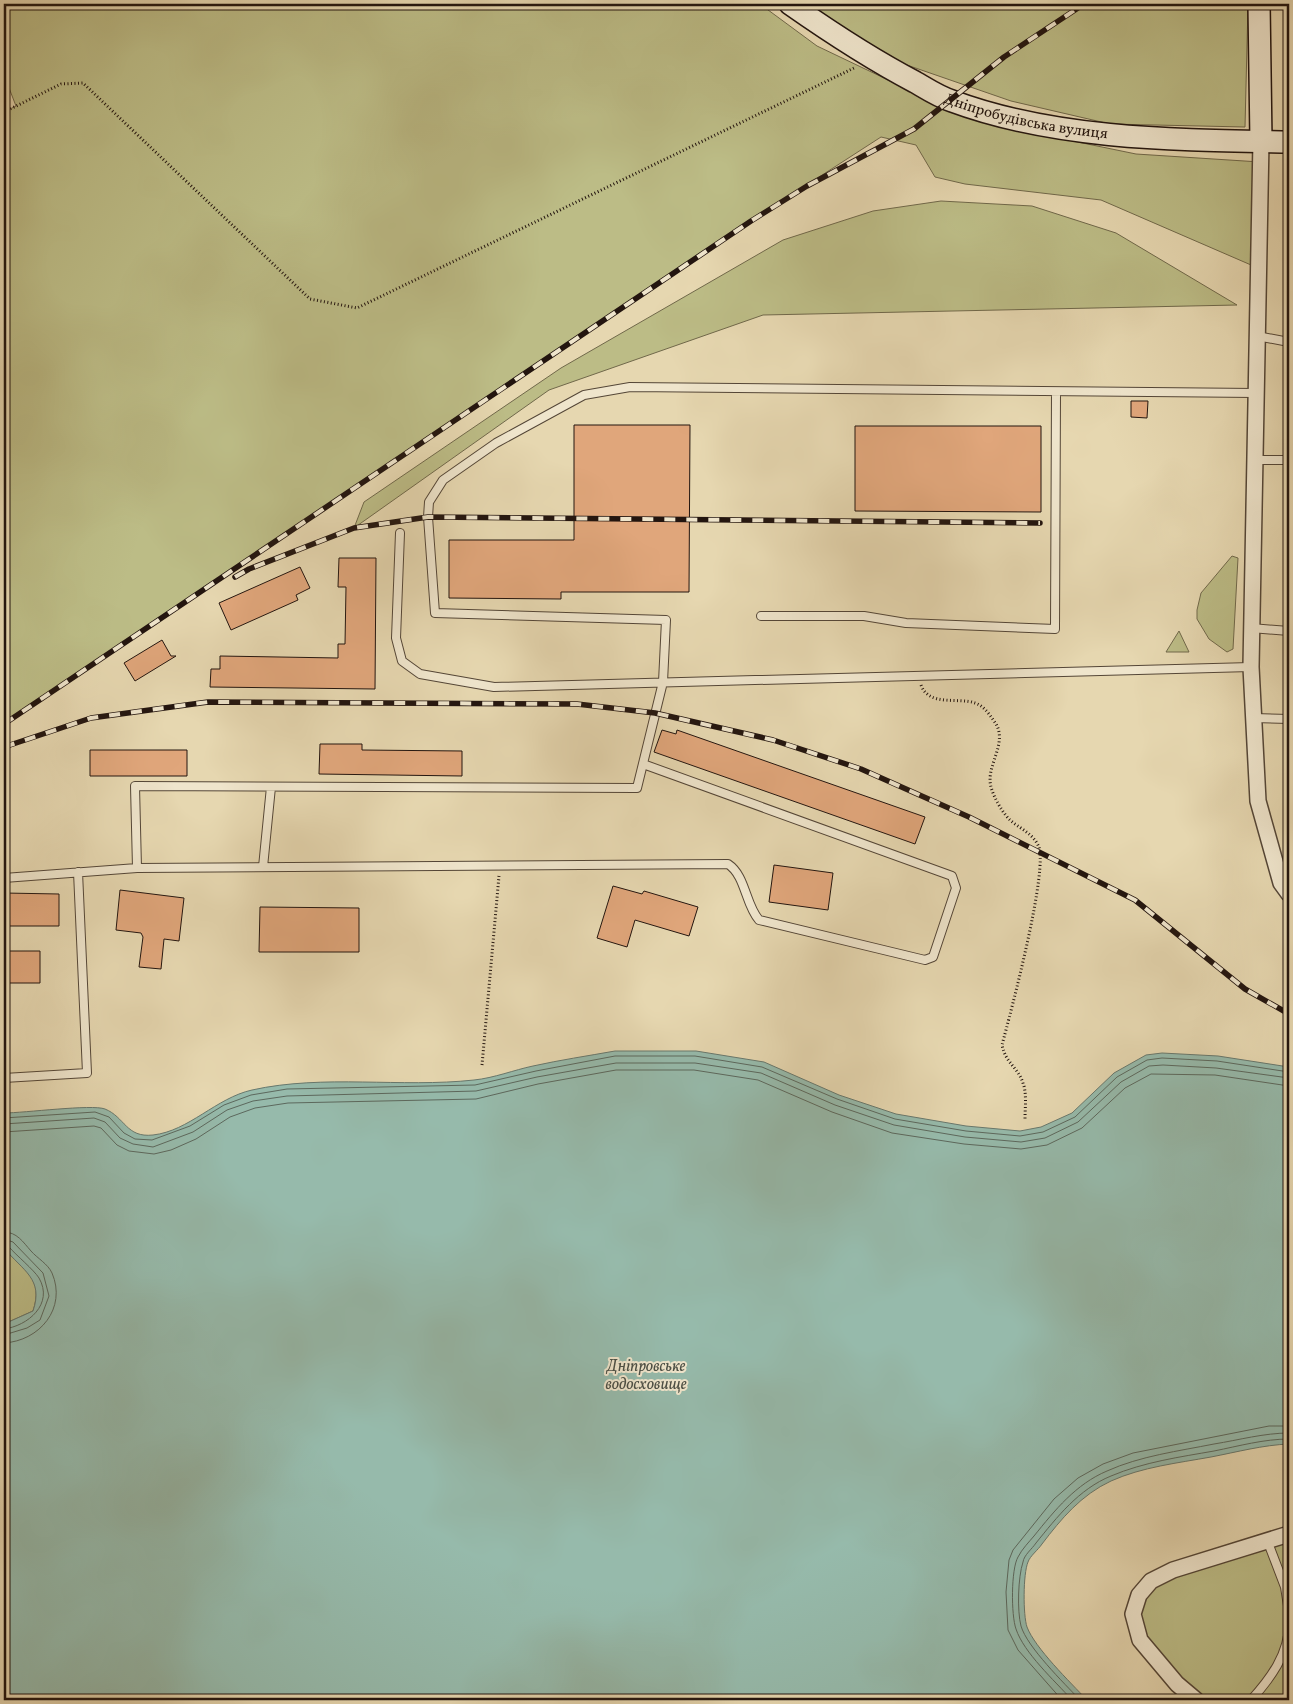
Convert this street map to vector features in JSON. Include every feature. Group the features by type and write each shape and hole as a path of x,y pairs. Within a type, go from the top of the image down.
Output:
{"street":[{"name":"Дніпробудівська вулиця","path":"790,4 873,58 951,101 1002,116 1066,128 1143,138 1289,142"},
{"path":"1259,4 1261,142 1251,667 1258,801 1281,883 1289,894"},
{"path":"1196,1700 1178,1684 1140,1640 1133,1614 1139,1595 1151,1581 1173,1570 1289,1534"}],"lane":[{"path":"1257,336 1289,342"},
{"path":"136,868 135,786 637,788 663,682 666,620 434,612 428,517 429,502 443,480 496,443 584,395 630,387 1256,393"},
{"path":"761,616 864,616 906,623 1055,629 1056,392"},
{"path":"1255,460 1289,460"},
{"path":"400,533 396,638 402,661 420,674 494,687 1251,667"},
{"path":"1252,628 1289,631"},
{"path":"1254,718 1289,719"},
{"path":"4,878 136,868 728,864 735,869 753,913 759,920 925,960 933,957 956,888 952,876 643,764"},
{"path":"263,867 271,787"},
{"path":"4,1078 87,1073 78,872"},
{"path":"1267,1540 1285,1587 1289,1612"},
{"path":"1251,1700 1277,1667 1289,1640 1289,1624"}],"path":[{"path":"4,112 61,84 83,83 310,299 357,308 873,58"},
{"path":"918,675 923,690 933,698 975,702 983,707 996,724 1000,741 991,774 990,786 997,802 1010,819 1030,835 1040,851 1039,881 1002,1046 1005,1058 1023,1082 1026,1096 1025,1119"},
{"path":"482,1065 500,866"}],"green space":[{"path":"4,4 760,4 817,46 930,100 1000,126 1136,154 1260,162 1258,268 1101,200 965,184 935,177 916,145 881,137 751,221 4,724 4,112 16,106 4,75"},
{"path":"805,4 1248,4 1245,127 1110,124 1011,101 875,54"},
{"path":"941,201 1032,206 1116,233 1237,305 763,315 549,390 354,528 364,502 561,368 783,240 873,211"},
{"path":"1232,556 1238,558 1233,649 1227,652 1209,639 1197,619 1197,610 1201,593"},
{"path":"1179,631 1189,652 1166,652"},
{"path":"4,1248 30,1276 36,1290 36,1300 33,1311 4,1324"},
{"path":"1289,1540 1289,1700 1205,1700 1181,1678 1145,1636 1138,1614 1144,1599 1155,1586 1175,1575"}],"water":[{"name":"Дніпровське водосховище","path":"615,1051 696,1051 764,1062 839,1095 896,1114 966,1126 1020,1131 1041,1127 1072,1113 1114,1073 1146,1055 1162,1053 1218,1056 1289,1067 1289,1444 1260,1447 1160,1466 1135,1472 1111,1481 1090,1493 1072,1508 1030,1558 1026,1568 1024,1585 1027,1627 1045,1655 1087,1700 4,1700 4,1324 33,1311 36,1291 30,1276 4,1248 4,1113 73,1108 105,1109 131,1130 144,1135 153,1135 179,1127 239,1094 279,1085 335,1082 419,1083 474,1080 543,1064"}],"building":[{"path":"1131,401 1148,401 1147,418 1131,417"},
{"path":"574,425 690,425 689,592 561,592 561,599 449,598 449,540 574,540"},
{"path":"855,426 1041,426 1041,512 855,511"},
{"path":"339,558 376,558 375,689 210,687 211,669 220,669 220,656 338,658 338,644 345,644 346,587 338,587"},
{"path":"300,567 310,588 296,595 298,600 231,630 219,603"},
{"path":"162,640 171,656 176,656 135,681 124,663"},
{"path":"662,730 676,734 677,730 925,817 915,844 654,752"},
{"path":"320,744 362,744 362,750 462,751 462,776 319,774"},
{"path":"90,750 187,750 187,776 90,776"},
{"path":"774,865 833,873 828,910 769,902"},
{"path":"613,886 642,894 644,891 698,907 689,936 635,920 627,947 597,938"},
{"path":"120,890 184,898 179,941 164,939 161,969 139,967 143,937 141,933 116,930"},
{"path":"4,893 59,894 59,926 4,926"},
{"path":"260,907 359,908 359,952 259,952"},
{"path":"4,951 40,951 40,983 4,983"}],"railway":[{"path":"4,724 751,221 807,186 914,129 1004,57 1084,4"},
{"path":"235,577 249,569 354,528 428,517 1040,523"},
{"path":"4,747 91,718 208,702 577,704 655,713 773,740 861,769 969,817 1135,900 1245,989 1289,1014"}]}
